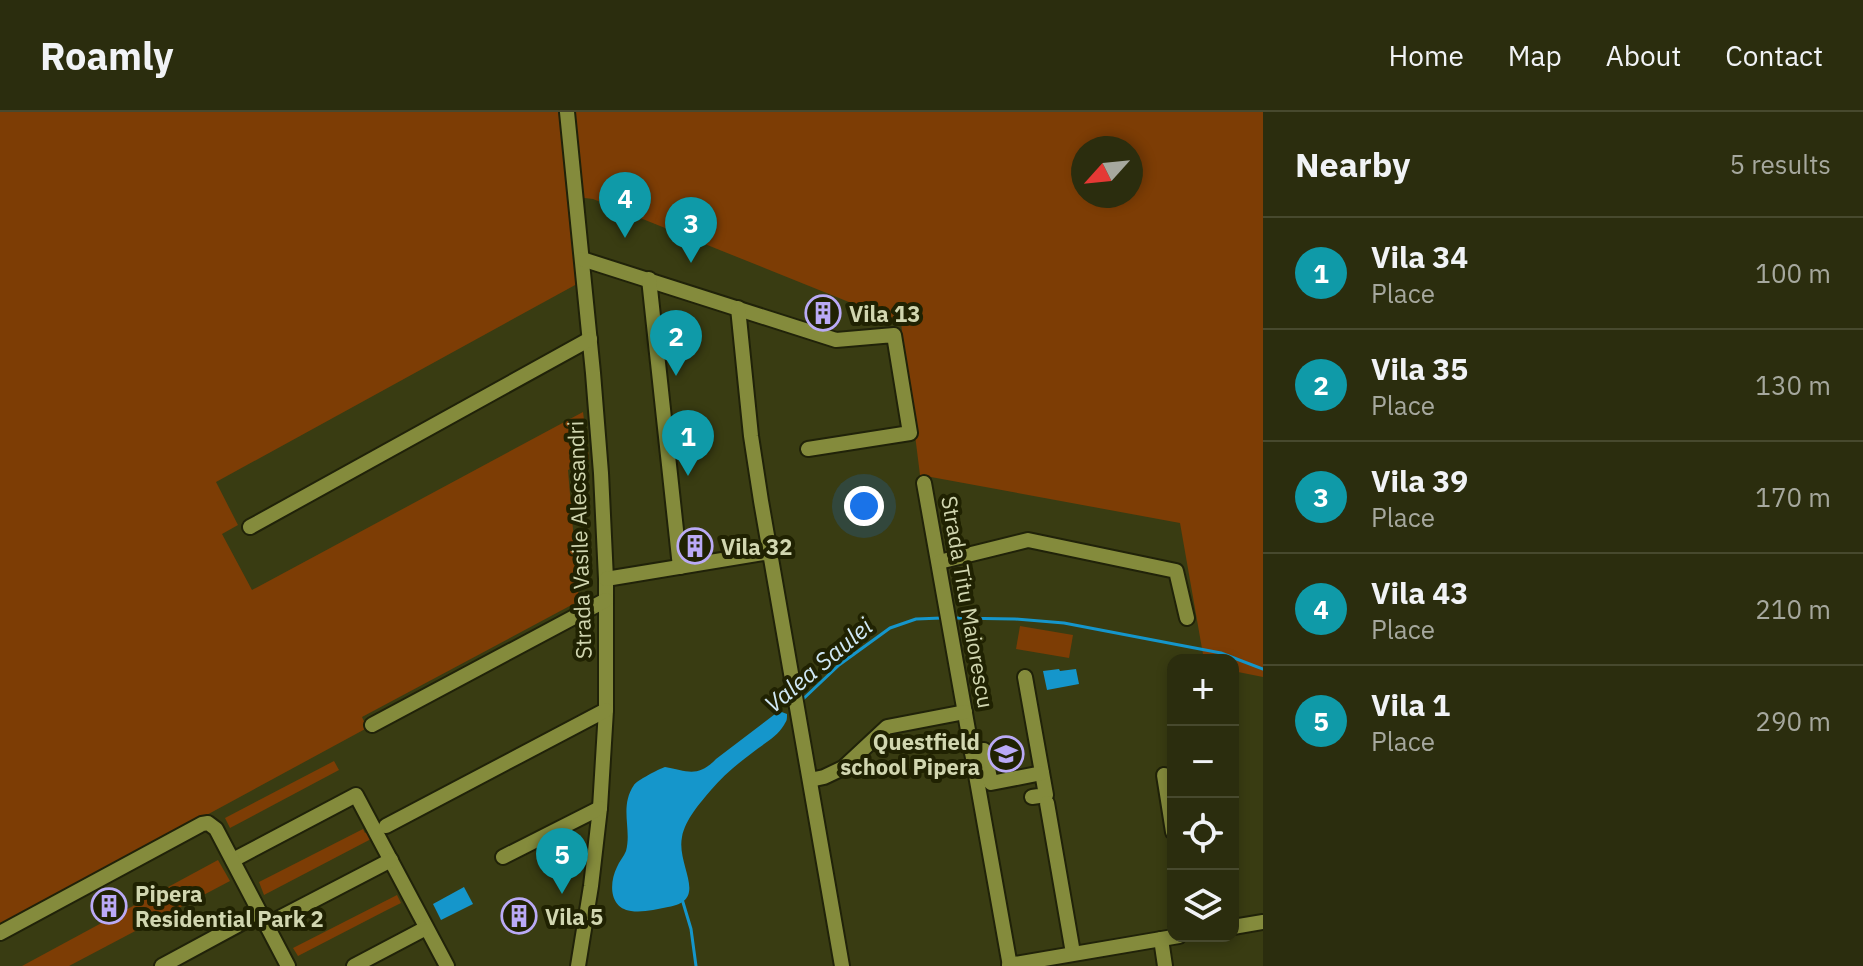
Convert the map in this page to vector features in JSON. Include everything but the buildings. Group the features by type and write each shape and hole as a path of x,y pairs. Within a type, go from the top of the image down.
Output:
{"street":[{"name":"Strada Vasile Alecsandri","path":"567,112 590,339 606,579 606,710 600,808 578,966"},
{"path":"582,259 836,340 894,335 910,433 808,449"},
{"path":"649,279 680,567"},
{"path":"738,308 751,436 842,966"},
{"path":"250,527 590,339"},
{"name":"Strada Titu Maiorescu","path":"924,483 1009,965"},
{"path":"939,562 1028,540 1176,571 1187,618"},
{"path":"606,579 770,552"},
{"path":"372,725 606,600"},
{"path":"1025,677 1046,795 1032,797"},
{"path":"386,826 606,710"},
{"path":"810,780 843,768 887,727 965,712"},
{"path":"972,752 984,750 991,783 1042,773"},
{"path":"1164,775 1168,798"},
{"path":"233,860 356,795 447,966"},
{"path":"1047,803 1080,957"},
{"path":"503,857 600,808"},
{"path":"0,933 208,823 216,829 288,966"},
{"path":"162,966 391,860"},
{"path":"1239,926 1263,922"},
{"path":"354,966 426,928"},
{"path":"1009,965 1080,957 1167,938"},
{"path":"1161,939 1165,966"}],"shaded area":[{"path":"0,112 1263,112 1263,677 1239,672 1239,654 1203,654 1180,523 920,475 901,323 593,199 568,196 577,284 216,482 238,525 222,534 252,590 583,412 589,459 568,470 579,601 362,717 367,728 0,927"},
{"path":"1020,626 1073,635 1069,658 1016,649"},
{"path":"334,761 339,770 230,828 225,818"},
{"path":"363,829 365,833 369,831 373,838 264,895 259,882"},
{"path":"218,860 230,881 69,966 22,966"},
{"path":"397,895 401,903 298,956 293,948"}],"water":[{"path":"1076,669 1079,684 1047,690 1043,671"},
{"path":"779,711 787,714 781,729 720,780 686,824 681,848 688,880 687,897 668,907 645,911 631,911 618,905 612,887 617,867 626,851 626,810 634,785 665,767 692,772 704,769"},
{"path":"464,887 473,904 441,920 433,904"}],"waterway":[{"name":"Valea Saulei","path":"801,701 839,665 890,628 916,619 942,618"},
{"name":"Valea Saulei","path":"953,618 1064,623 1221,653 1263,669"},
{"name":"Valea Saulei","path":"682,899 691,929 696,966"}],"place":[{"name":"Vila 43","path":"625,238"},
{"name":"Vila 39","path":"691,263"},
{"name":"Vila 13","path":"823,313"},
{"name":"Vila 35","path":"676,376"},
{"name":"Vila 34","path":"688,476"},
{"name":"Vila 32","path":"695,546"},
{"name":"Questfield school Pipera","path":"1006,754"},
{"name":"Vila 1","path":"562,894"},
{"name":"Pipera Residential Park 2","path":"109,906"},
{"name":"Vila 5","path":"519,916"}]}
